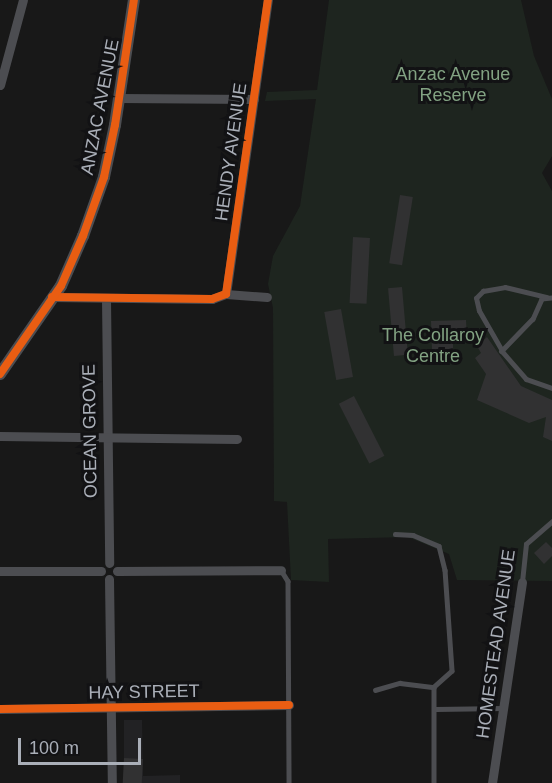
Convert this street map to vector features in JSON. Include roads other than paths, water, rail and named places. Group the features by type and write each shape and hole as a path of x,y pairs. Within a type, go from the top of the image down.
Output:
{"street":[{"path":"0,85 23,0"},
{"name":"ANZAC AVENUE","path":"0,374 60,286 83,236 104,177 134,0"},
{"name":"HENDY AVENUE","path":"225,294 268,0"},
{"path":"119,98 254,99"},
{"path":"52,297 212,299 225,294 267,297"},
{"name":"OCEAN GROVE","path":"106,299 109,563"},
{"path":"0,436 237,439"},
{"path":"0,571 101,571 109,563 117,571"},
{"path":"109,579 117,571 280,570"},
{"path":"101,571 109,579 112,783"},
{"name":"HOMESTEAD AVENUE","path":"492,783 522,582"},
{"name":"HAY STREET","path":"0,709 289,705"}],"lane":[{"path":"550,297 505,287 483,291 476,298 479,311 502,351 526,379 552,387"},
{"path":"502,351 524,330 542,299 550,297"},
{"name":"HOMESTEAD AVENUE","path":"522,582 526,544 552,521"},
{"path":"375,690 400,683 434,687 452,671 445,570 439,546 413,535 394,534"},
{"path":"280,570 288,580 289,783"},
{"path":"434,687 436,709 434,783"},
{"path":"436,709 504,708"}],"park label":[{"name":"Anzac Avenue Reserve","path":"453,85"},
{"name":"The Collaroy Centre","path":"433,346"}]}
